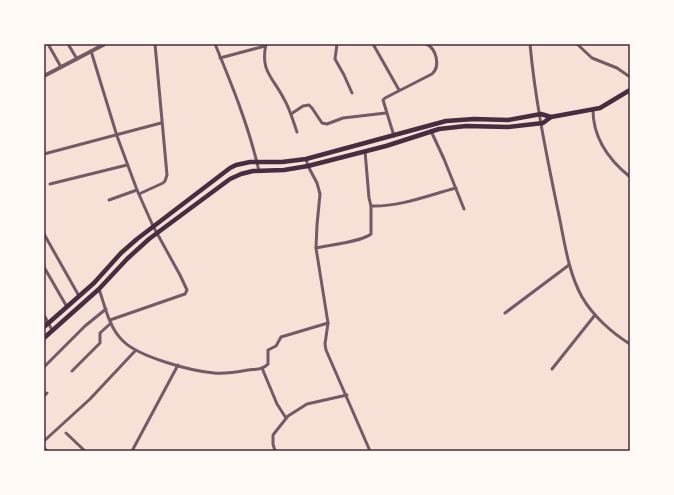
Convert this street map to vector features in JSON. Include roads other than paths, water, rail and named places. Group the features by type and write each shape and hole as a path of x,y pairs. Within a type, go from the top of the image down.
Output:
{"main road":[{"path":"44,338 99,289 134,252 157,232 230,179 247,172 284,170 308,166 386,146 431,131 457,126 500,127 540,123 551,117 593,110 615,100 630,90"},
{"path":"44,328 94,283 121,253 153,226 230,168 243,163 257,161 282,162 306,159 446,121 474,119 508,120 544,114 551,117"},
{"path":"384,139 386,146"},
{"path":"344,149 346,156"}],"street":[{"path":"48,44 61,67"},
{"path":"68,44 77,59"},
{"path":"44,76 105,44"},
{"path":"139,194 163,183 166,178 155,44"},
{"path":"215,44 240,109 254,150 259,171"},
{"path":"337,44 334,59 344,75 352,93"},
{"path":"374,44 399,90"},
{"path":"394,136 382,102 383,99 435,72 436,64 434,52 431,46 426,44"},
{"path":"530,44 540,123 570,264 580,293 595,315 622,339 630,344"},
{"path":"577,44 592,58 617,68 630,77"},
{"path":"220,58 266,45 264,62 266,69 273,83 283,96 297,132"},
{"path":"72,371 100,343 100,333 110,321 182,295 186,292 186,288 180,275 153,226 127,165 91,51"},
{"path":"290,114 304,106 309,105 322,123 327,124 344,118 386,113"},
{"path":"593,110 595,131 604,150 630,177"},
{"path":"44,154 117,136 161,123"},
{"path":"431,131 444,159 464,210"},
{"path":"316,248 369,236 372,232 371,206 365,151"},
{"path":"306,159 317,183 320,194 316,225 316,248 328,323 325,344 326,350 347,395 370,451"},
{"path":"50,184 127,165"},
{"path":"371,206 380,206 408,201 456,188"},
{"path":"109,200 137,190"},
{"path":"44,234 79,296"},
{"path":"505,313 570,264"},
{"path":"44,267 67,307"},
{"path":"99,289 110,321 119,337 135,351 142,355 178,366 213,373 238,372 262,368 268,364 268,350 276,346 281,337 328,323"},
{"path":"44,367 85,326 106,309"},
{"path":"44,315 52,330"},
{"path":"552,369 595,315"},
{"path":"44,441 90,399 135,351"},
{"path":"132,451 178,366"},
{"path":"262,368 276,404 286,418"},
{"path":"44,396 47,393"},
{"path":"275,451 273,436 286,418 307,404 347,395"},
{"path":"66,433 85,451"},
{"path":"44,448 47,451"}]}
